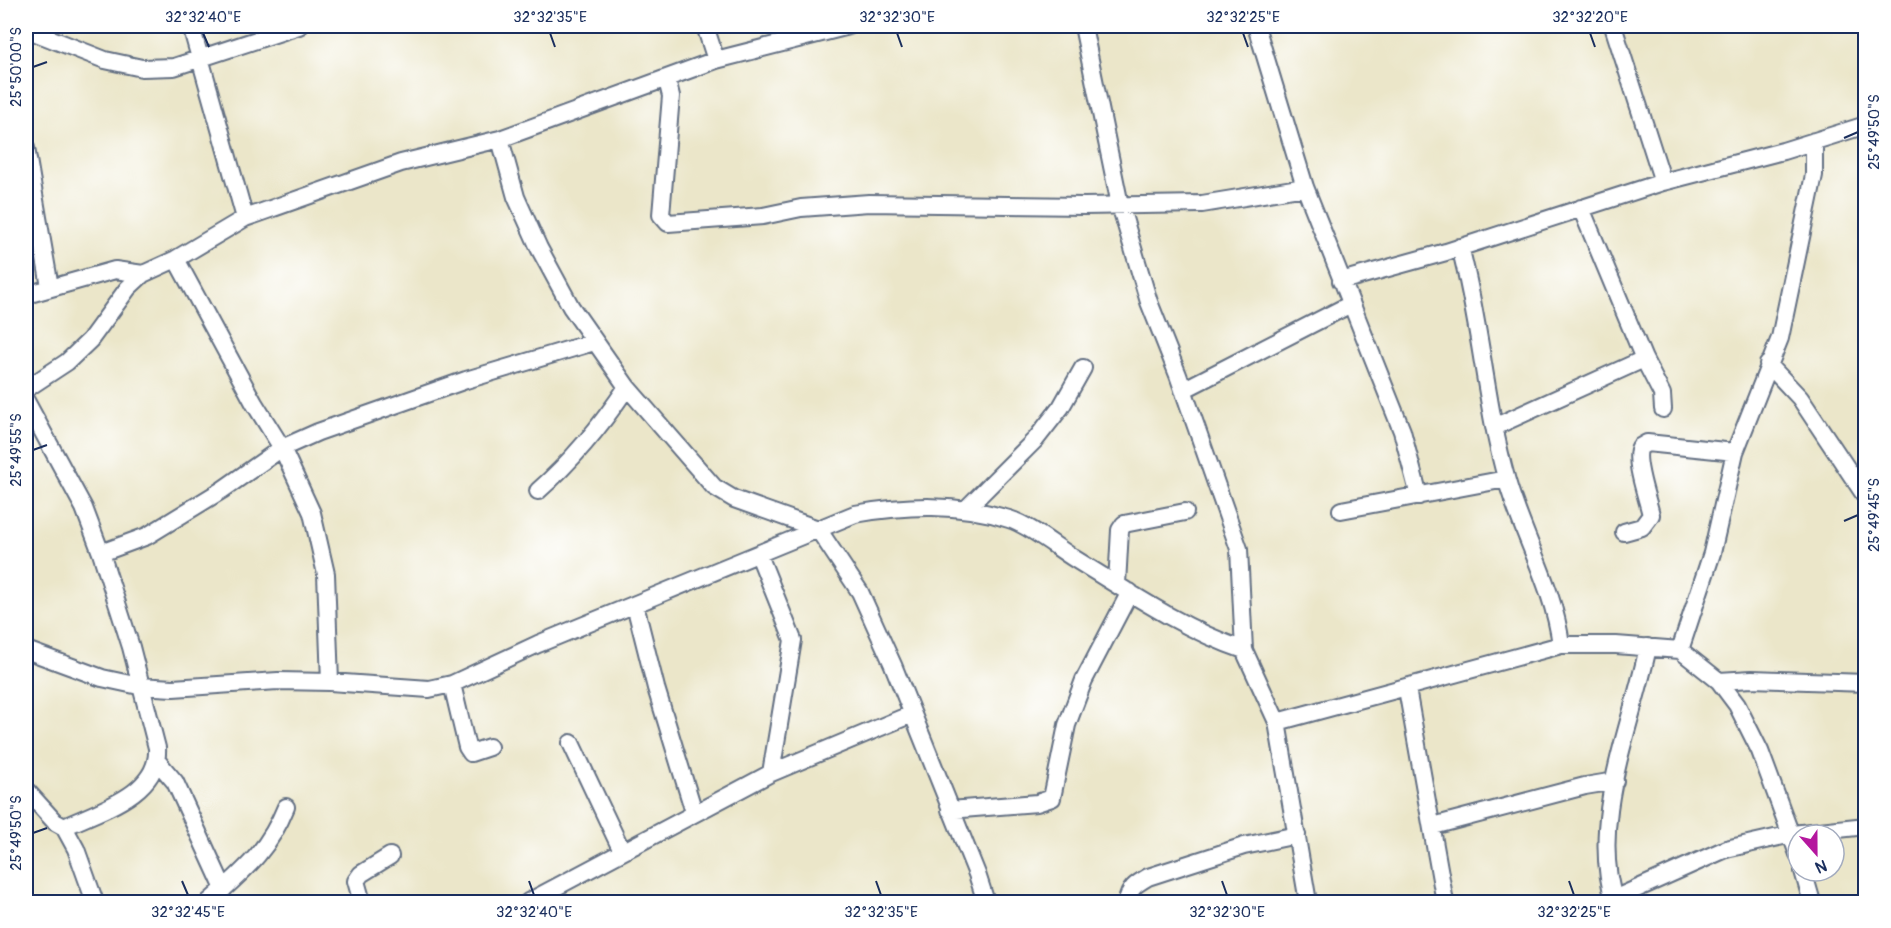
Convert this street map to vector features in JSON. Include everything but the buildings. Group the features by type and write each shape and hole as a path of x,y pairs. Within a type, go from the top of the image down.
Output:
{"street":[{"path":"191,26 245,218"},
{"path":"26,28 105,60 142,68 174,66 299,26"},
{"path":"705,26 716,60"},
{"path":"26,389 68,362 83,348 128,288 143,274 176,259 245,218 401,163 500,139 667,80 716,60 849,26"},
{"path":"1083,26 1120,205 1149,302 1184,390 1239,549 1244,650 1277,722 1308,903"},
{"path":"1256,26 1305,187 1402,431 1419,496"},
{"path":"1613,26 1663,182"},
{"path":"667,80 671,96 661,215 668,223 763,216 801,208 868,203 1202,204 1305,187"},
{"path":"1341,281 1460,247 1663,182 1866,125"},
{"path":"500,139 516,197 539,248 594,342 627,387 714,487 734,499 818,528 860,592 977,874 986,903"},
{"path":"1680,650 1712,553 1735,452 1780,338 1811,186 1814,141"},
{"path":"26,148 50,287"},
{"path":"1581,208 1644,359 1662,394 1663,409"},
{"path":"1460,247 1469,282 1494,427 1506,479 1518,516 1558,616 1561,645"},
{"path":"176,259 254,403 282,448 312,513 326,574 330,682"},
{"path":"26,295 115,270 143,274"},
{"path":"1184,390 1351,304"},
{"path":"101,553 147,536 178,518 282,448 318,432 466,380 594,342"},
{"path":"1494,427 1644,359"},
{"path":"1768,364 1800,399 1858,471 1866,497"},
{"path":"967,508 1036,439 1061,407 1083,368"},
{"path":"538,491 568,464 602,423 627,387"},
{"path":"26,401 84,508 131,647 139,686 150,718 158,762 175,782 224,889"},
{"path":"1624,532 1642,527 1651,515 1639,462 1640,447 1647,444 1735,452"},
{"path":"1341,510 1506,479"},
{"path":"26,650 102,678 139,686 173,688 278,681 429,689 452,684 538,644 759,555 818,528 855,514 891,507 967,508 1011,519 1123,588 1212,639 1244,650"},
{"path":"950,810 1037,803 1052,798 1067,725 1123,588 1120,530 1124,524 1185,512"},
{"path":"759,555 793,640 771,773"},
{"path":"635,605 656,688 694,812"},
{"path":"1277,722 1407,689 1561,645 1680,650 1719,681 1737,705 1760,751 1788,823"},
{"path":"1648,647 1607,825 1606,852 1612,902 1726,849 1786,835"},
{"path":"1719,681 1752,679 1866,683"},
{"path":"452,684 467,747 471,753 489,747"},
{"path":"1407,689 1445,903"},
{"path":"528,903 694,812 771,773 912,714"},
{"path":"571,743 622,851"},
{"path":"64,827 110,806 147,782 158,762"},
{"path":"1433,826 1585,786 1616,781"},
{"path":"26,790 55,822 64,827 76,849 95,903"},
{"path":"209,903 255,862 279,826 286,807"},
{"path":"1846,828 1866,826"},
{"path":"1127,903 1129,893 1135,885 1148,878 1244,846 1298,835"},
{"path":"362,903 356,881 361,874 390,856"},
{"path":"1806,883 1812,903"}]}
